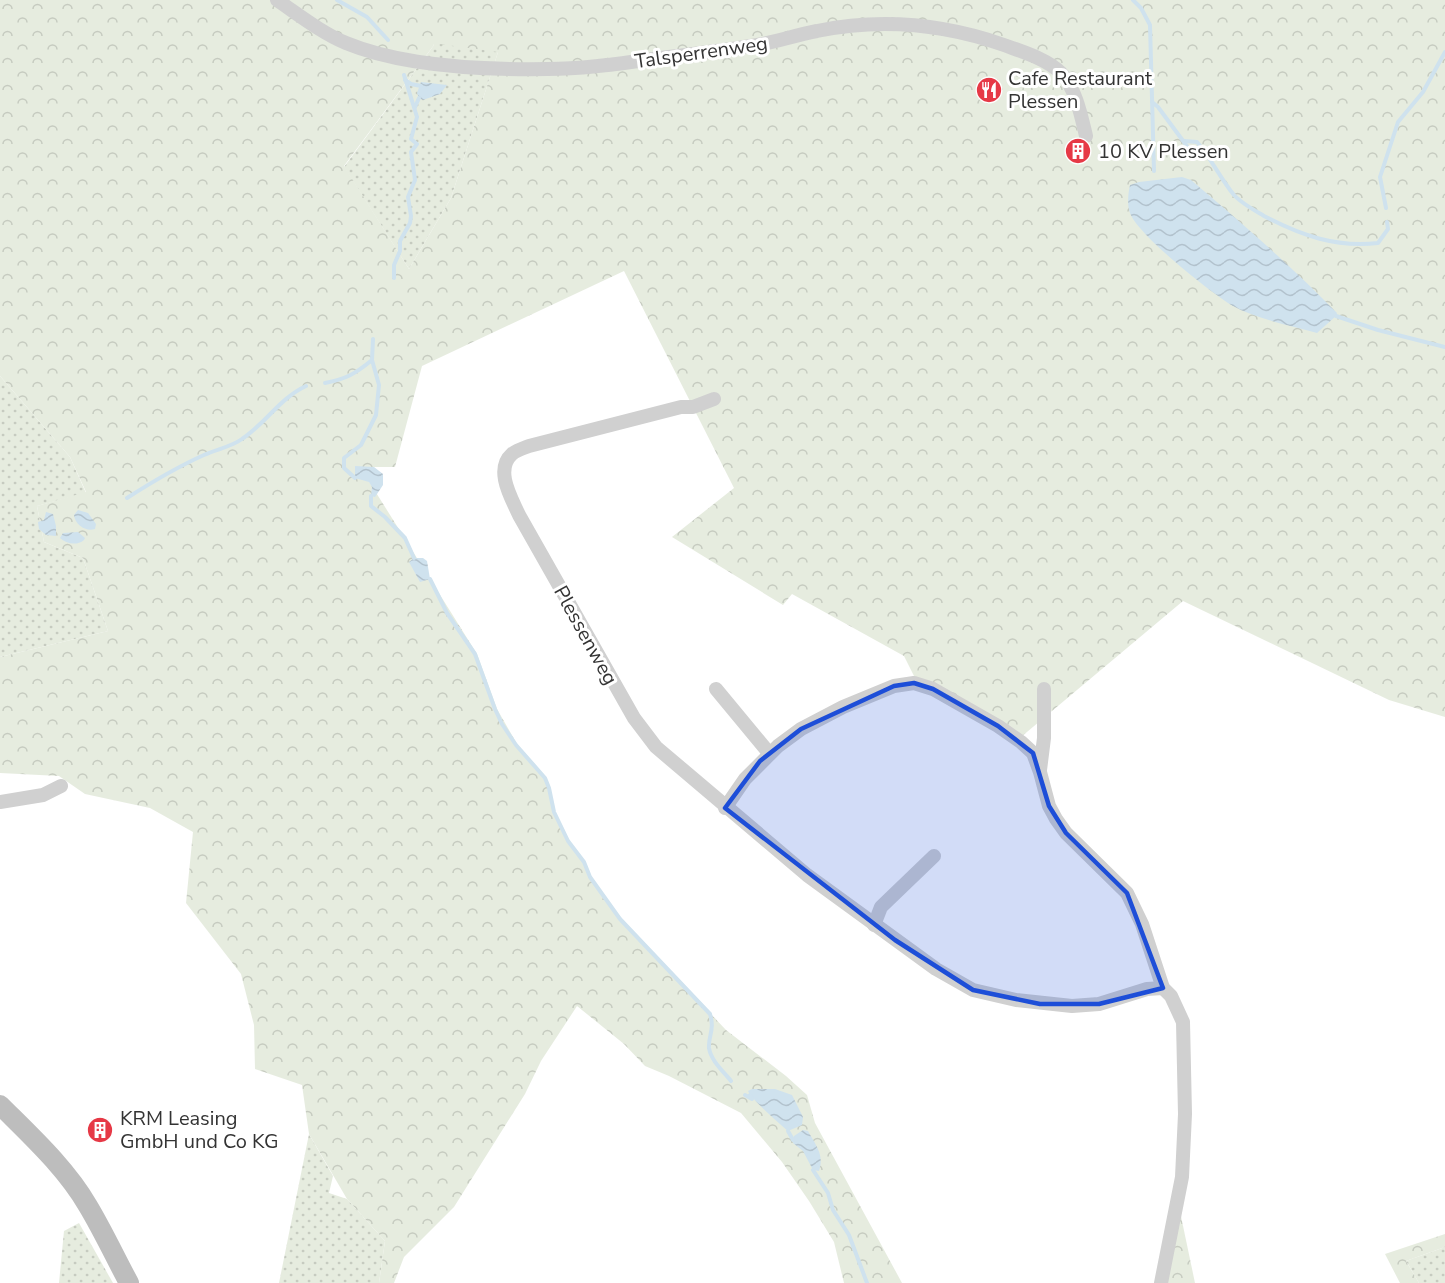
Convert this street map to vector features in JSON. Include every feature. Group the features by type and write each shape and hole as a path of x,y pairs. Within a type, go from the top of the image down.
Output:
{"main road":[{"path":"0,1105 43,1149 83,1198 129,1283"}],"street":[{"name":"Talsperrenweg","path":"277,0 345,43 386,56 465,67 549,69 624,63 752,46 817,31 861,25 940,28 971,34 1045,61 1061,73 1072,88 1086,136"},
{"name":"Plessenweg","path":"714,399 693,407 681,407 529,446 514,452 505,468 508,491 519,515 634,718 656,747 725,808 807,874 936,969 973,990 1016,1000 1072,1006 1099,1004 1147,989 1162,988"},
{"path":"725,808 745,779 770,753 801,729 894,686 914,683 933,689 974,711 1022,742 1033,753 1049,806 1066,832 1127,892 1142,924 1162,988 1171,996 1183,1022 1185,1114 1182,1177 1171,1243 1161,1283"},
{"path":"716,688 770,753"},
{"path":"1040,772 1044,738 1044,689"},
{"path":"0,802 43,795 61,786"},
{"path":"874,925 881,907 934,856"}],"highlighted area":[{"path":"914,683 933,689 998,726 1033,753 1049,806 1066,833 1127,893 1163,988 1099,1004 1040,1004 973,990 895,940 725,808 760,761 801,729 894,686"}],"green space":[{"path":"0,0 1445,0 1445,717 1389,700 1183,601 1021,737 915,678 904,656 792,594 783,605 672,537 734,488 624,271 422,366 395,467 360,467 477,654 497,709 517,744 546,777 555,812 569,841 585,862 591,876 620,918 726,1030 807,1095 815,1123 902,1283 844,1283 834,1242 782,1162 741,1113 645,1066 624,1044 577,1006 541,1061 525,1094 454,1207 404,1257 394,1283 379,1283 385,1241 347,1199 309,1134 302,1085 255,1069 254,1025 241,974 186,903 193,832 150,808 85,794 59,776 0,773 0,657 108,631 83,558 44,542 37,506 86,492 70,457 0,376","holes":["432,43 498,52 451,198 409,269 344,166 434,45"]},
{"path":"358,0 499,49 451,198 409,269 344,167 434,45"},
{"path":"0,376 70,457 86,493 37,506 44,542 83,558 108,631 0,657"},
{"path":"309,1134 333,1176 329,1193 347,1199 385,1241 379,1283 279,1283"},
{"path":"1178,1202 1195,1283 1161,1283"},
{"path":"79,1223 113,1283 59,1283 64,1231"},
{"path":"1445,1234 1445,1247 1406,1261 1419,1283 1400,1283 1385,1254"},
{"path":"1445,1247 1445,1283 1419,1283 1406,1261"}],"water":[{"path":"421,82 447,85 440,94 423,100 417,93"},
{"path":"1182,177 1191,180 1266,245 1337,313 1336,316 1317,333 1253,315 1223,299 1160,248 1146,235 1130,213 1128,199 1130,185"},
{"path":"355,466 374,467 383,474 383,485 375,497 371,496 372,487 369,482 355,478"},
{"path":"78,510 88,513 96,524 95,529 85,529 79,525 74,515"},
{"path":"46,512 53,514 56,536 46,535 39,529 38,522 44,520"},
{"path":"78,532 85,538 75,544 60,538 63,533"},
{"path":"414,558 423,558 427,561 430,579 420,582 409,562"},
{"path":"775,1089 792,1095 803,1117 802,1125 788,1131 755,1100 748,1091"},
{"path":"803,1130 808,1131 818,1150 821,1160 819,1171 813,1170 803,1151 793,1143 794,1136"}],"waterway":[{"path":"337,0 367,17 388,40"},
{"path":"1133,0 1141,8 1150,25 1154,171"},
{"path":"1386,208 1380,177 1398,122 1423,92 1445,52"},
{"path":"394,278 394,265 400,251 400,241 410,223 408,197 415,180 411,152 417,144 411,139 417,117 404,75"},
{"path":"405,80 421,86"},
{"path":"415,107 419,98"},
{"path":"1152,102 1192,153"},
{"path":"1184,141 1197,142 1240,201 1291,229 1333,242 1378,243 1388,229 1387,222"},
{"path":"1336,316 1378,330 1445,347"},
{"path":"355,478 344,468 344,458 361,445 376,415 379,385 372,360 373,339"},
{"path":"325,383 350,375 372,360"},
{"path":"127,498 184,465 238,442 251,433 288,397 306,386"},
{"path":"371,496 371,506 405,538 414,558"},
{"path":"430,579 447,613 475,654 502,724 516,745 545,778 554,812 568,841 584,862 590,877 620,919 710,1014 712,1024 710,1053 731,1081"},
{"path":"745,1095 752,1099 750,1095"},
{"path":"788,1131 793,1140"},
{"path":"813,1170 828,1193 833,1210 849,1235 867,1283"}],"place":[{"name":"Cafe Restaurant Plessen","path":"989,90"},
{"name":"10 KV Plessen","path":"1078,151"},
{"name":"KRM Leasing GmbH und Co KG","path":"100,1130"}]}
